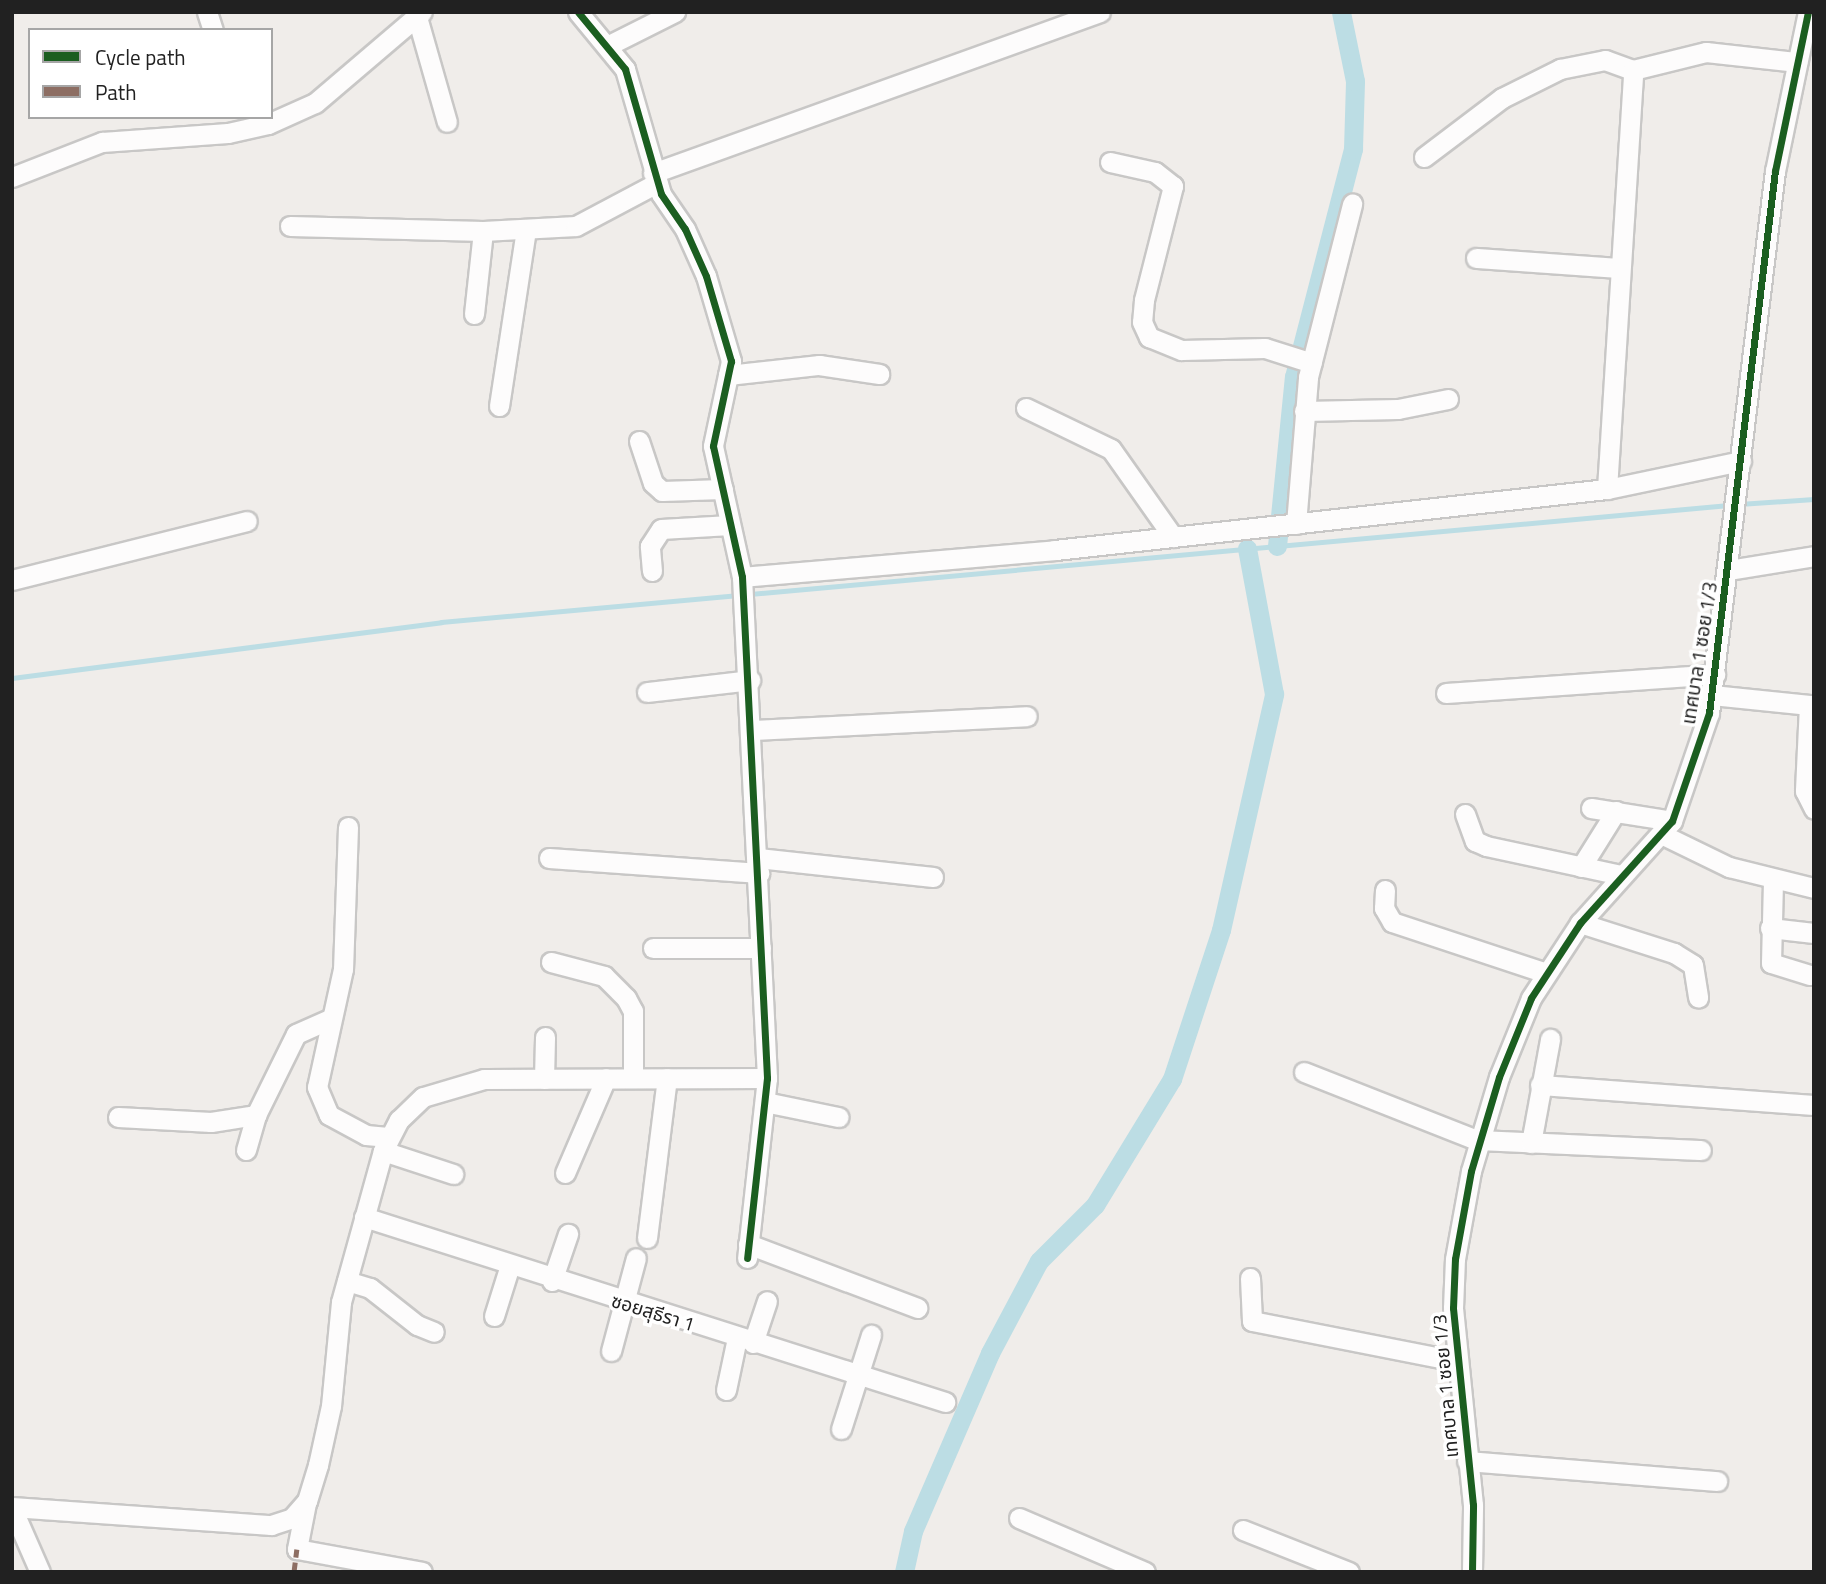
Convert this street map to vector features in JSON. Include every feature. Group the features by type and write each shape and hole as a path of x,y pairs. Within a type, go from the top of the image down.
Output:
{"street":[{"path":"578,12 609,45 625,69 655,178 706,276 725,327 728,375 713,429 742,580 753,730 767,1078 748,1251 917,1308"},
{"path":"609,45 676,12"},
{"path":"289,226 483,231 576,226 655,178 1100,12"},
{"name":"เทศบาล 1 ซอย 1/3","path":"1472,1572 1473,1505 1455,1361 1455,1258 1477,1140 1499,1077 1546,973 1580,923 1667,827 1687,788 1712,695 1775,171 1808,12"},
{"path":"273,115 315,103 419,15 447,122"},
{"path":"1424,157 1502,98 1560,69 1605,60 1633,69 1706,52 1797,62"},
{"path":"1607,489 1633,69"},
{"path":"12,177 102,142 240,124 258,119"},
{"path":"1110,162 1155,172 1173,186 1144,300 1142,321 1149,337 1182,350 1265,348 1304,360"},
{"path":"1286,525 1304,411 1304,360 1352,205"},
{"path":"499,406 526,230"},
{"path":"474,314 483,231"},
{"path":"1476,258 1620,268"},
{"path":"728,375 819,365 879,374"},
{"path":"1304,411 1398,409 1448,399"},
{"path":"1026,408 1111,449 1173,537"},
{"path":"639,441 653,483 662,491 723,489"},
{"path":"742,580 1286,525 1607,489 1740,469"},
{"path":"12,580 247,521"},
{"path":"652,571 650,546 662,528 730,525"},
{"path":"1728,570 1814,556"},
{"path":"1446,693 1715,674"},
{"path":"647,692 750,680"},
{"path":"1712,695 1809,705 1805,791 1814,809"},
{"path":"753,730 1027,716"},
{"path":"1591,808 1616,811 1667,827 1773,881 1814,888"},
{"path":"1581,867 1616,811"},
{"path":"1465,814 1475,841 1486,846 1621,875"},
{"path":"348,827 343,969 319,1066 320,1103 344,1125 453,1174"},
{"path":"549,858 758,865 933,877"},
{"path":"1773,881 1770,928 1772,963 1810,975"},
{"path":"1385,890 1384,908 1392,922 1546,973"},
{"path":"1580,923 1674,953 1693,965 1698,998"},
{"path":"1770,928 1814,933"},
{"path":"653,948 761,948"},
{"path":"551,962 604,976 626,998 633,1011 633,1078"},
{"path":"246,1150 256,1115 296,1034 332,1018"},
{"path":"544,1079 545,1037"},
{"path":"1531,1143 1550,1039"},
{"path":"1304,1072 1477,1140 1701,1150"},
{"path":"565,1173 606,1078"},
{"path":"647,1238 667,1078"},
{"path":"422,1572 297,1549 331,1406 347,1281 363,1217 386,1144 423,1097 454,1085 484,1079 767,1078"},
{"path":"1540,1085 1814,1105"},
{"path":"765,1102 838,1116"},
{"path":"118,1117 211,1122 256,1115"},
{"name":"ซอยสุธีรา 1","path":"363,1217 509,1268 945,1402"},
{"path":"552,1281 568,1234"},
{"path":"611,1351 636,1258"},
{"path":"494,1316 509,1268"},
{"path":"1250,1278 1252,1321 1455,1361"},
{"path":"347,1281 370,1288 417,1325 433,1332"},
{"path":"726,1390 745,1341 767,1301"},
{"path":"841,1429 871,1335"},
{"path":"1467,1461 1717,1480"},
{"path":"40,1572 12,1507 271,1525 292,1518 307,1501"},
{"path":"1019,1518 1145,1572"},
{"path":"1243,1530 1349,1572"}],"waterway":[{"path":"1277,546 1294,377 1353,149 1355,81 1341,12"},
{"path":"1739,504 1814,499"},
{"path":"12,678 441,622 1729,505"},
{"path":"904,1572 913,1531 990,1353 1039,1261 1095,1205 1172,1079 1221,930 1274,694 1247,548"}],"marked path":[{"path":"294,1572 297,1549"}],"cycle path":[{"path":"578,12 625,69 661,194 685,229 706,276 731,361 713,446 742,577 767,1078 747,1258"},
{"path":"1472,1572 1473,1505 1453,1308 1455,1259 1471,1171 1499,1077 1531,998 1580,923 1672,821 1709,713 1775,171 1808,12"}]}
